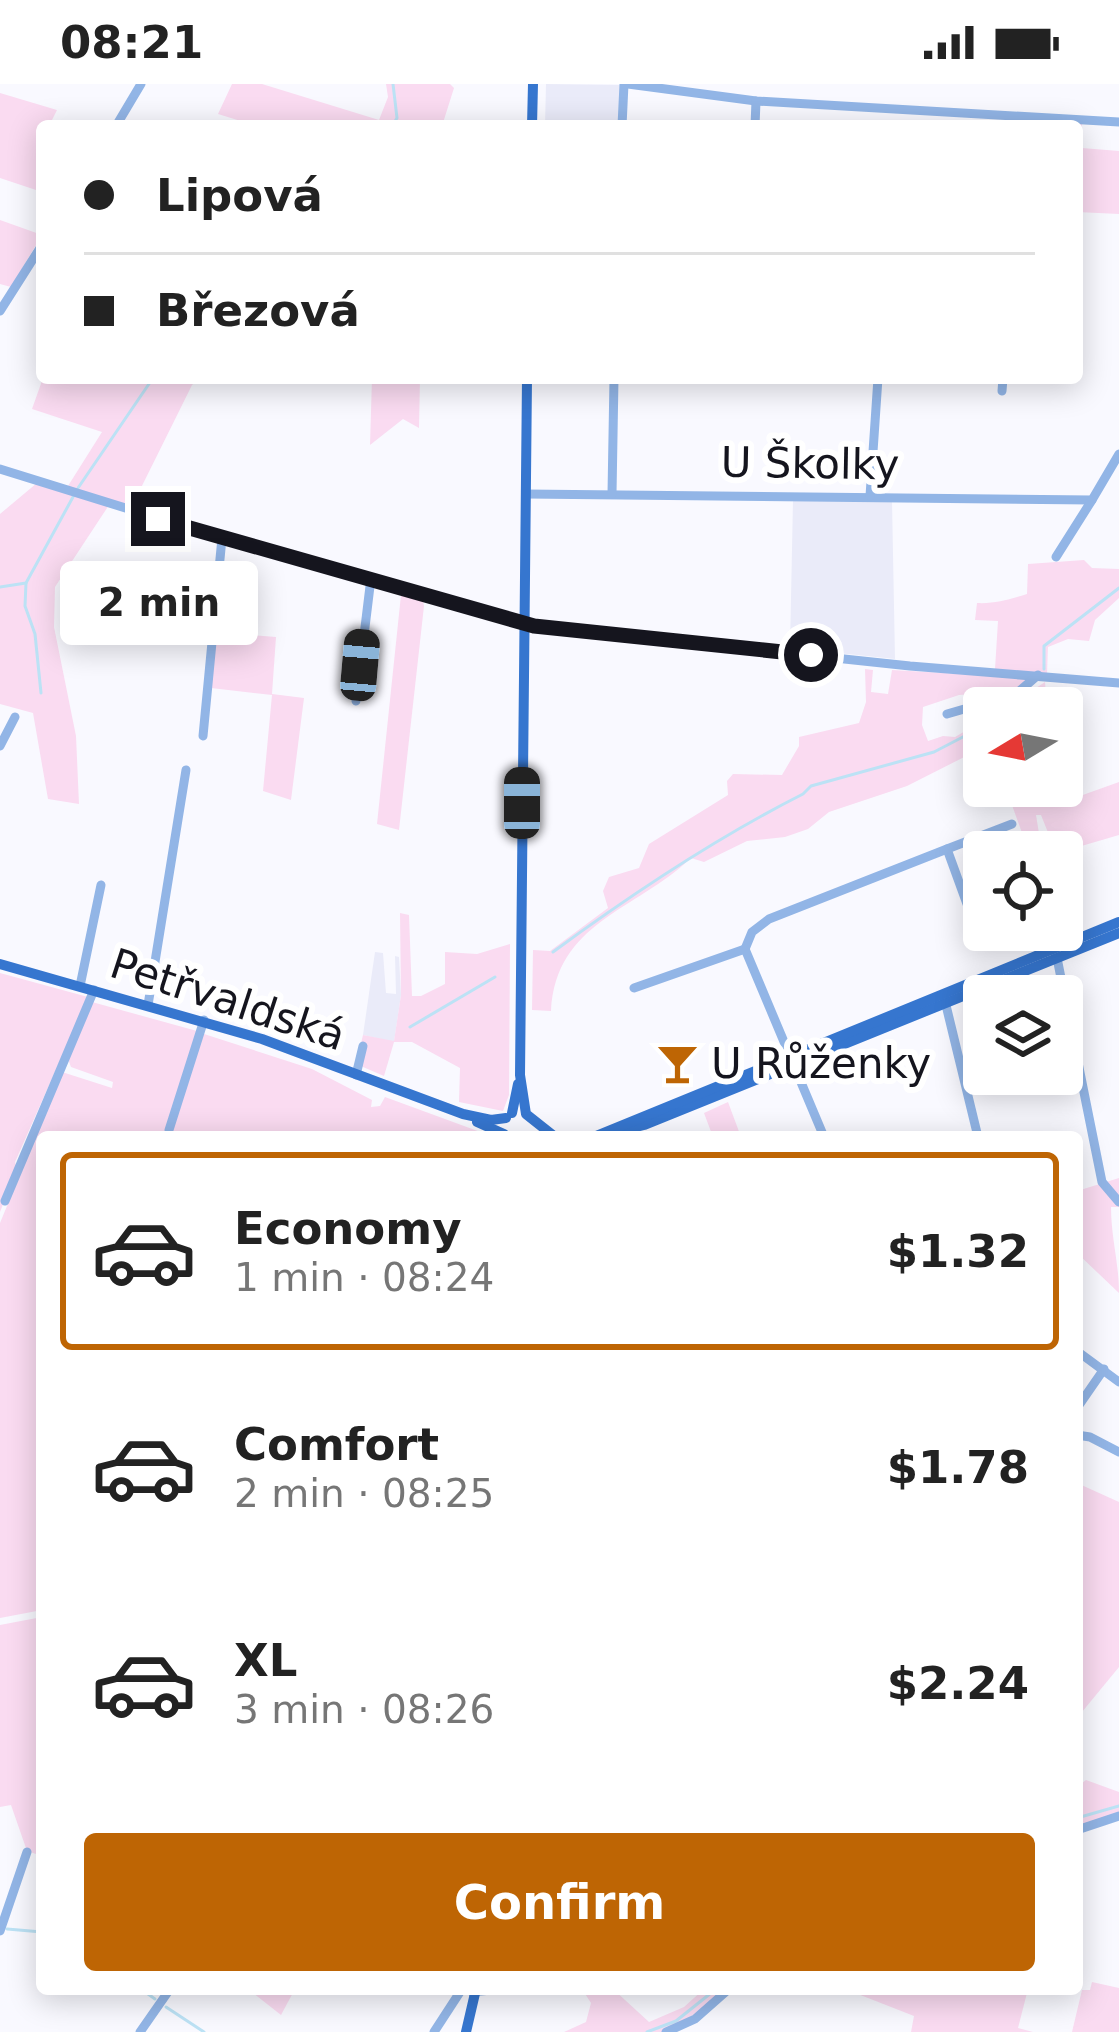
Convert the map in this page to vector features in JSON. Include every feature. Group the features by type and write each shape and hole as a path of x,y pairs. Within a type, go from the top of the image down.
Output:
{"main road":[{"path":"532,84 532,120"},
{"path":"522,1121 527,384"},
{"path":"1056,953 1119,922"},
{"path":"619,1131 644,1125 1056,953 1119,933"},
{"name":"Petřvaldská","path":"0,964 204,1020 464,1114 522,1121"},
{"name":"Petřvaldská","path":"464,1114 496,1131"},
{"path":"466,2032 474,1995"}],"street":[{"path":"120,120 141,84"},
{"path":"623,120 626,84 756,101 1000,120"},
{"path":"755,120 756,101"},
{"path":"884,109 884,120"},
{"path":"1083,122 1119,122"},
{"path":"0,311 36,254"},
{"path":"611,494 614,384"},
{"path":"870,496 878,384"},
{"path":"1002,391 1003,384"},
{"path":"1056,557 1119,454"},
{"path":"0,470 524,623 910,666 1119,683"},
{"name":"U Školky","path":"526,494 1093,500"},
{"path":"203,736 222,538"},
{"path":"356,701 371,578"},
{"path":"947,714 1016,694 1037,675"},
{"path":"0,746 15,717"},
{"path":"148,1004 186,770"},
{"path":"822,1131 745,949 752,932 769,919 1012,824"},
{"path":"947,849 963,891"},
{"name":"Petřvaldská","path":"80,986 100,885"},
{"path":"634,988 745,949"},
{"path":"1056,953 1102,1182 1119,1202"},
{"path":"5,1201 94,990"},
{"path":"944,998 977,1131"},
{"path":"170,1130 204,1020"},
{"name":"Petřvaldská","path":"356,1075 363,1046"},
{"path":"1083,1355 1119,1382"},
{"path":"1083,1399 1104,1369"},
{"path":"1083,1436 1119,1452"},
{"path":"1083,1829 1119,1816"},
{"path":"0,1930 27,1852"},
{"path":"140,2032 166,1995"},
{"path":"434,2032 455,1995"},
{"path":"666,2032 695,2019 722,1995"}],"shaded area":[{"path":"232,84 262,84 379,120 238,120 218,114"},
{"path":"386,84 450,84 454,88 444,120 379,120 388,97"},
{"path":"546,84 620,85 619,120 545,120"},
{"path":"0,93 57,110 52,120 36,120 36,190 0,178"},
{"path":"1083,148 1119,151 1119,214 1083,212"},
{"path":"0,220 36,233 36,245 11,287 0,284"},
{"path":"41,384 193,384 131,508 68,486 102,432 32,409"},
{"path":"372,384 420,384 419,428 403,419 370,445"},
{"path":"37,483 109,505 55,587 54,627 76,736 79,804 48,799 33,713 0,704 0,514"},
{"path":"793,500 892,501 895,659 790,648"},
{"path":"1084,560 1092,568 1119,569 1119,598 1095,620 1089,641 1068,639 1048,647 1047,674 995,669 998,621 975,620 977,603 1027,594 1028,564"},
{"path":"401,595 423,601 424,606 399,830 377,824"},
{"path":"216,632 276,637 272,694 304,698 291,800 263,791 272,695 211,688"},
{"path":"865,669 873,670 871,692 888,694 892,670 1030,678 1018,687 963,687 963,695 923,707 922,725 928,741 963,732 963,758 907,786 829,812 808,829 747,841 704,862 691,858 583,937 556,981 551,1011 532,1010 533,950 550,951 608,908 603,891 609,877 639,868 649,844 728,795 727,781 733,774 782,775 799,746 799,737 859,723 866,702"},
{"path":"1119,782 1119,835 1083,846 1083,831 1047,831 1041,815 1036,815 1039,831 1021,831 1013,807 1083,807 1083,795"},
{"path":"400,913 409,915 412,996 445,984 445,952 477,954 510,944 509,1095 503,1111 459,1102 460,1068 412,1042 394,1042 384,1076 356,1064 363,1035 394,1041 401,995"},
{"path":"375,952 383,953 386,993 396,994 395,956 399,957 401,995 394,1042 363,1035"},
{"path":"0,973 88,997 15,1162 17,1169 0,1212"},
{"path":"92,1002 197,1031 167,1131 38,1131 62,1072 112,1088 113,1082 71,1067 68,1059"},
{"path":"201,1033 312,1069 372,1100 371,1107 380,1106 385,1097 478,1131 172,1131"},
{"path":"728,1102 739,1131 711,1131 704,1113"},
{"path":"36,1135 36,1611 0,1618 0,1223"},
{"path":"1119,1178 1119,1207 1111,1207 1119,1293 1083,1259 1083,1189"},
{"path":"1083,1486 1119,1502 1119,1667 1083,1711"},
{"path":"36,1618 36,1854 27,1851 11,1805 0,1807 0,1625"},
{"path":"1083,1782 1119,1792 1119,1814 1083,1826"},
{"path":"1092,1982 1119,1988 1119,2032 1072,2032 1081,1995 1090,1990"},
{"path":"256,1995 292,1995 281,2015"},
{"path":"586,1995 620,1995 649,2022 684,2007 697,1995 721,1995 663,2032 564,2032 586,2022 591,2003"},
{"path":"860,1995 1026,1995 1018,2028 1033,2032 911,2032 914,2016"}],"waterway":[{"path":"393,84 396,120"},
{"path":"78,488 149,384"},
{"path":"0,587 26,583 73,497"},
{"path":"26,583 25,606 35,634 41,693"},
{"path":"1044,669 1044,646 1119,588"},
{"path":"553,952 675,868 811,786 934,752 963,737"},
{"path":"410,1027 495,977"},
{"path":"1083,1816 1119,1806"},
{"path":"7,1929 36,1931"},
{"path":"149,1995 155,1999"},
{"path":"647,2032 676,2021 708,1995"},
{"path":"166,2007 204,2032"}],"place":[{"name":"U Růženky","path":"677,1063"}],"route":[{"path":"158,519 534,626 811,655"}]}
